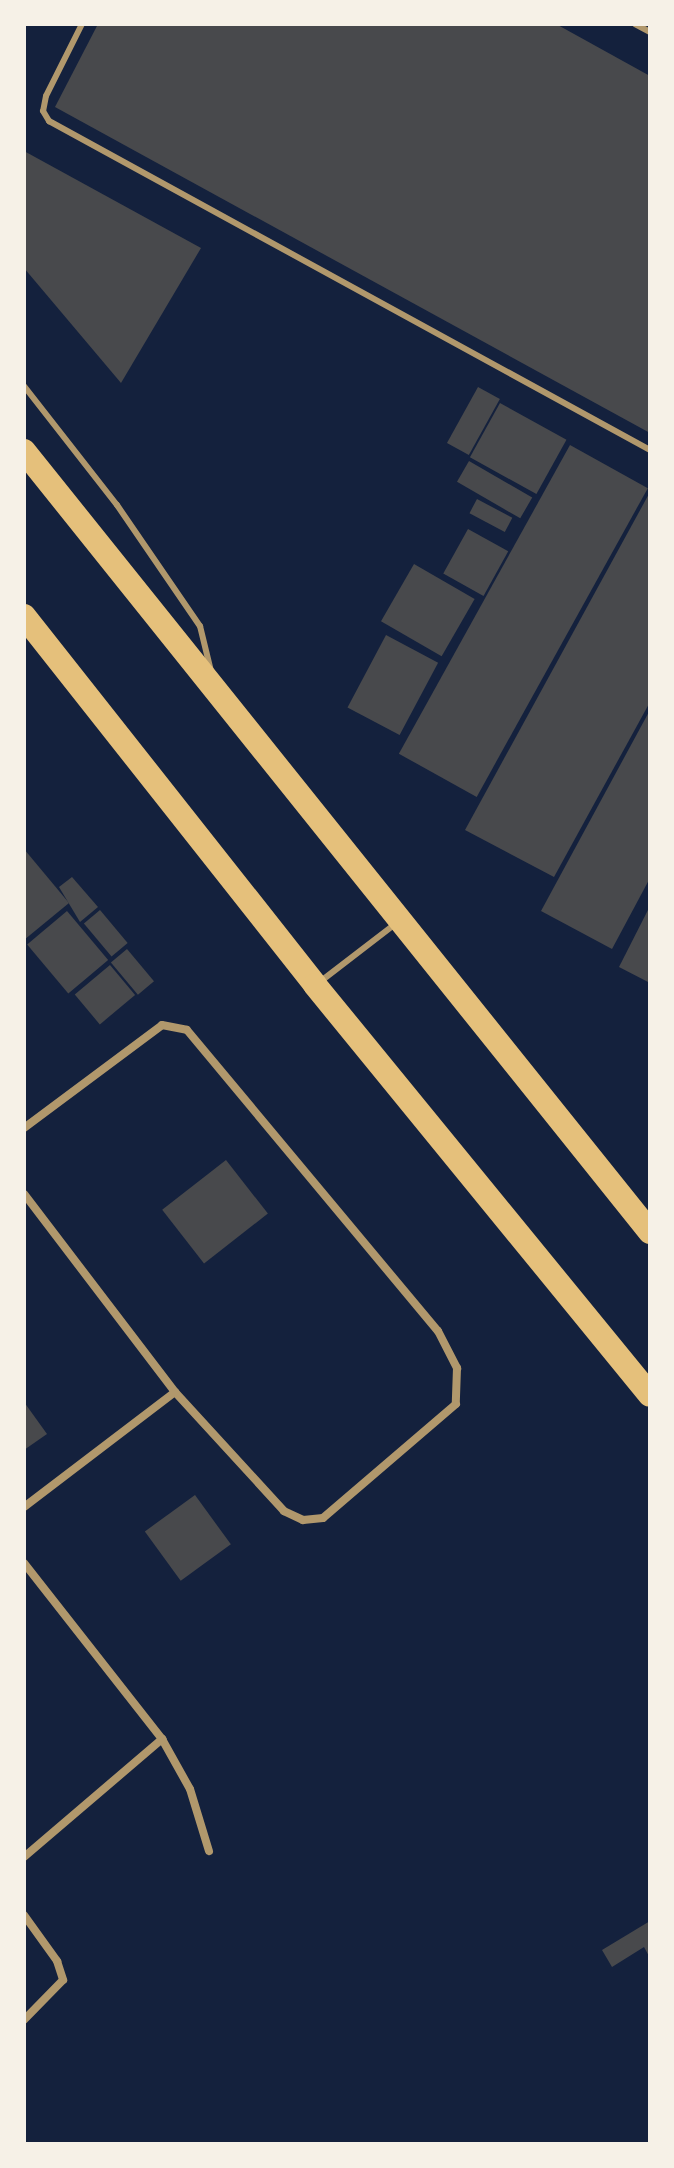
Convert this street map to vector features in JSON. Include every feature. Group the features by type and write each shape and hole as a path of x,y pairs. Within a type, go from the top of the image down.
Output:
{"highway":[{"path":"24,451 397,922 650,1232"},
{"path":"24,616 315,985 650,1395"}],"street":[{"path":"24,1128 162,1025 187,1030 438,1331 457,1368 456,1404 323,1518 313,1519 284,1511 175,1392 24,1194"},
{"path":"24,1507 175,1392"},
{"path":"24,1563 162,1739 190,1789 209,1851"},
{"path":"24,1857 162,1739"},
{"path":"24,1915 57,1961 63,1980 24,2020"}],"lane":[{"path":"82,24 46,96 43,111 49,121 650,450"},
{"path":"635,24 650,32"},
{"path":"24,386 117,505 200,626 218,698"},
{"path":"315,985 397,922"}],"building":[{"path":"98,24 556,24 650,76 650,433 55,107"},
{"path":"24,151 201,248 121,383 24,268"},
{"path":"478,387 500,399 469,455 447,443"},
{"path":"500,403 566,440 536,494 470,457"},
{"path":"570,445 648,488 477,797 399,754"},
{"path":"469,461 532,498 520,518 457,482"},
{"path":"650,492 650,702 554,877 465,830"},
{"path":"477,499 512,518 505,532 469,513"},
{"path":"468,529 508,551 484,596 443,574"},
{"path":"414,564 475,599 442,656 381,621"},
{"path":"386,635 438,663 400,735 348,707"},
{"path":"650,710 650,878 612,949 541,911"},
{"path":"24,849 69,903 24,940"},
{"path":"72,877 98,907 80,922 59,887"},
{"path":"650,906 650,983 619,967"},
{"path":"100,910 128,943 112,956 84,923"},
{"path":"67,911 108,960 68,993 27,944"},
{"path":"127,949 154,981 138,995 111,962"},
{"path":"110,965 135,995 100,1024 75,995"},
{"path":"226,1160 268,1214 204,1263 162,1210"},
{"path":"24,1402 47,1434 24,1450"},
{"path":"195,1495 231,1544 181,1581 145,1531"},
{"path":"650,1921 650,1958 644,1947 612,1967 602,1950"}]}
